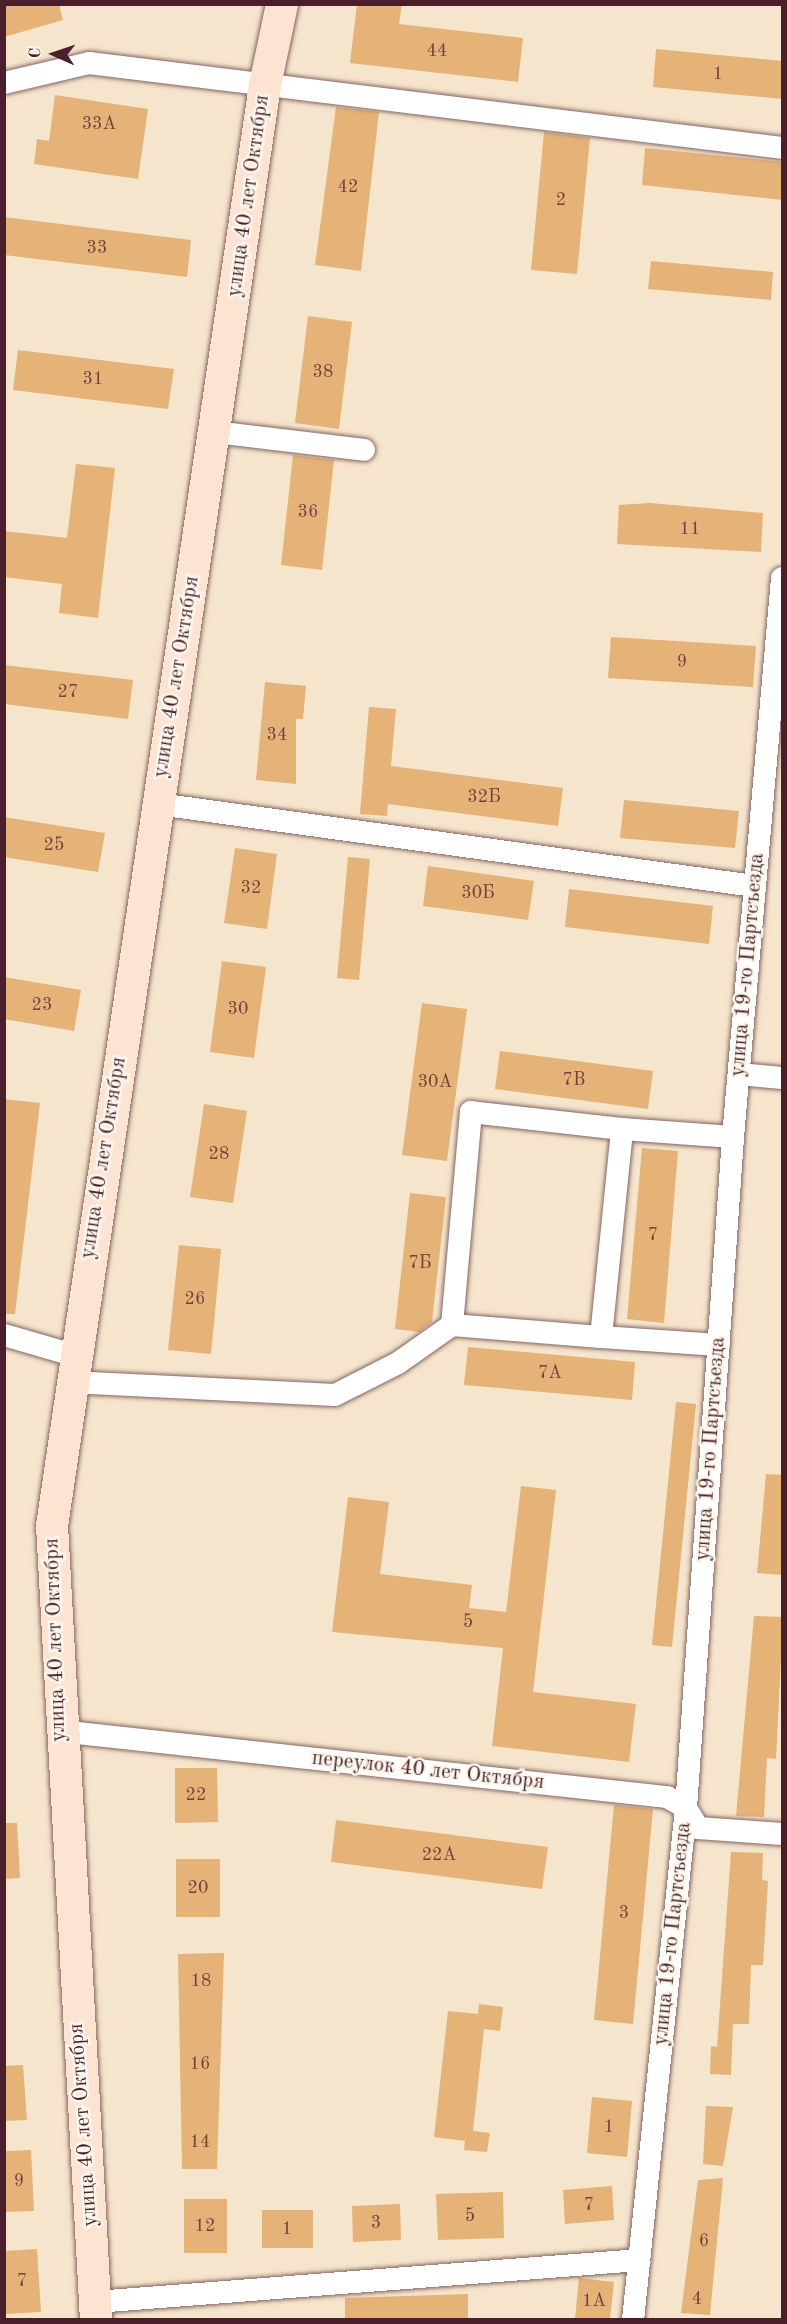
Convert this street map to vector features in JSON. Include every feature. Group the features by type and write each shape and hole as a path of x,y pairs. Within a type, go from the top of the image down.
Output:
{"main road":[{"name":"улица 40 лет Октября","path":"95,2311 59,1731 52,1526 72,1369 265,85 282,4"}],"street":[{"path":"4,82 89,63 783,148"},
{"path":"214,432 364,450"},
{"name":"улица 19-го Партсъезда","path":"633,2319 686,1808 733,1137 783,578"},
{"path":"158,804 754,886"},
{"path":"739,1074 783,1078"},
{"path":"452,1325 471,1112 622,1130 733,1137"},
{"path":"601,1337 622,1130"},
{"path":"4,1335 72,1369 335,1395 398,1364 452,1325 719,1345"},
{"name":"переулок 40 лет Октября","path":"59,1731 667,1797 686,1808 698,1828 783,1834"},
{"path":"95,2311 639,2259"}],"building":[{"path":"4,4 59,4 63,20 4,37"},
{"path":"357,4 402,4 399,24 523,38 518,82 350,63"},
{"path":"656,49 783,61 783,99 653,87"},
{"path":"55,95 148,109 138,179 34,164 37,139 49,141"},
{"path":"336,107 379,112 361,271 315,265"},
{"path":"544,132 590,138 577,274 531,270"},
{"path":"645,148 783,162 783,200 642,185"},
{"path":"4,217 191,240 187,277 4,255"},
{"path":"651,261 773,272 771,300 648,289"},
{"path":"308,316 352,322 339,429 295,423"},
{"path":"18,350 174,369 168,409 13,390"},
{"path":"293,455 334,460 322,570 281,565"},
{"path":"76,464 115,468 98,618 59,613 62,584 4,577 4,531 67,538"},
{"path":"650,503 763,513 761,552 617,544 619,505"},
{"path":"611,637 756,646 753,687 608,678"},
{"path":"4,665 133,680 128,719 4,704"},
{"path":"265,682 306,686 303,719 296,719 296,784 256,780"},
{"path":"369,707 396,709 391,766 563,788 558,826 388,804 387,816 360,814"},
{"path":"624,800 739,811 735,848 620,838"},
{"path":"4,817 105,833 98,872 4,857"},
{"path":"235,848 277,854 267,929 224,923"},
{"path":"348,857 370,859 359,980 337,978"},
{"path":"428,866 534,881 528,920 423,906"},
{"path":"569,889 713,906 709,944 565,927"},
{"path":"222,961 266,967 254,1058 210,1052"},
{"path":"4,977 81,990 74,1031 4,1019"},
{"path":"422,1003 467,1009 447,1161 402,1155"},
{"path":"500,1051 653,1071 648,1109 495,1089"},
{"path":"4,1099 40,1103 15,1314 4,1314"},
{"path":"204,1104 247,1111 233,1203 190,1197"},
{"path":"642,1148 678,1151 664,1323 627,1319"},
{"path":"410,1193 446,1197 432,1322 419,1332 395,1329"},
{"path":"179,1245 221,1249 211,1354 168,1350"},
{"path":"468,1347 635,1362 632,1400 464,1385"},
{"path":"676,1402 696,1404 672,1647 652,1645"},
{"path":"766,1474 783,1475 783,1575 757,1573"},
{"path":"521,1486 556,1490 533,1692 636,1704 629,1762 492,1746 503,1648 332,1632 348,1497 389,1502 380,1574 472,1585 469,1608 506,1612"},
{"path":"754,1616 783,1617 776,1759 767,1758 764,1817 736,1816"},
{"path":"175,1768 217,1768 218,1822 175,1823"},
{"path":"614,1805 653,1809 633,2024 594,2020"},
{"path":"336,1820 548,1847 542,1889 331,1862"},
{"path":"4,1823 17,1823 20,1878 4,1879"},
{"path":"731,1852 763,1853 762,1880 768,1881 763,1965 751,1965 749,2024 733,2024 731,2075 710,2074 711,2046 717,2047"},
{"path":"176,1859 220,1859 220,1917 176,1917"},
{"path":"224,1953 217,2169 182,2169 178,1954"},
{"path":"479,2004 503,2007 500,2031 484,2029 473,2131 490,2133 487,2152 464,2150 465,2141 434,2137 448,2011 478,2014"},
{"path":"23,2065 27,2120 4,2121 4,2066"},
{"path":"592,2097 632,2101 627,2157 587,2153"},
{"path":"706,2106 733,2107 723,2166 703,2164"},
{"path":"31,2150 34,2211 4,2212 4,2151"},
{"path":"723,2178 710,2315 681,2313 698,2180"},
{"path":"612,2186 614,2220 565,2224 563,2190"},
{"path":"503,2192 504,2238 438,2240 436,2194"},
{"path":"184,2199 227,2199 227,2253 184,2253"},
{"path":"400,2204 401,2240 353,2242 352,2206"},
{"path":"262,2210 313,2210 313,2248 262,2248"},
{"path":"37,2249 41,2312 4,2314 4,2251"},
{"path":"579,2278 614,2282 610,2319 575,2319"},
{"path":"468,2294 468,2319 345,2319 345,2298"}]}
